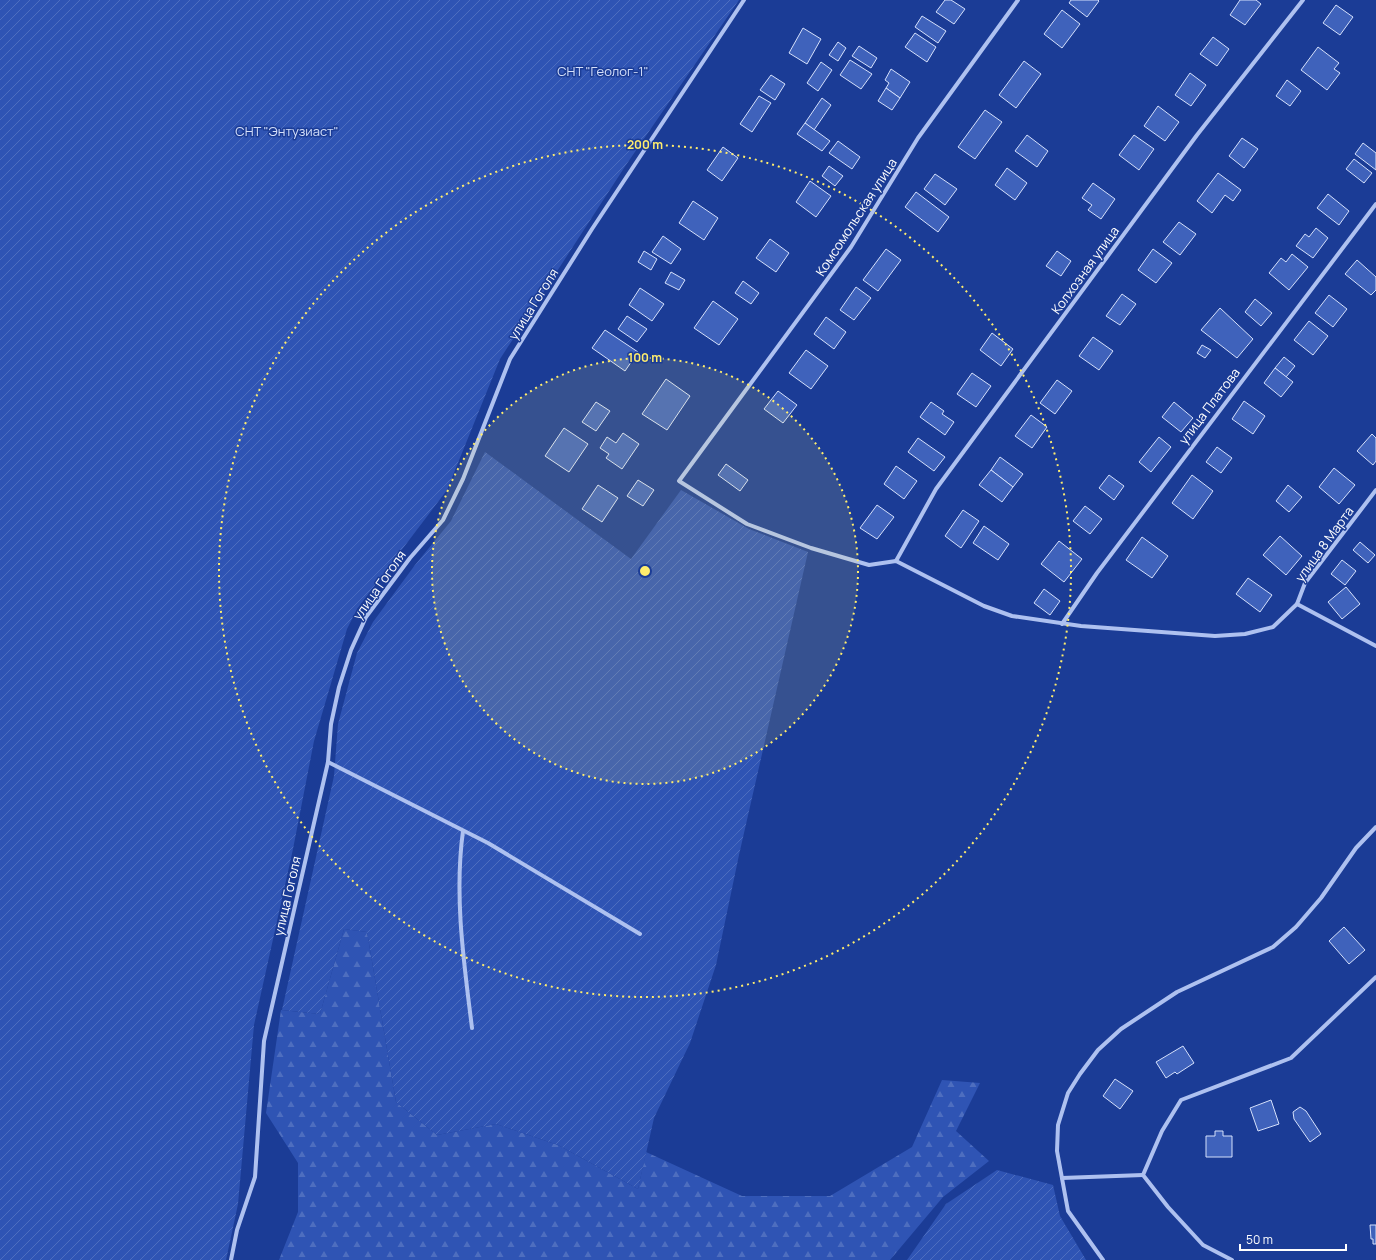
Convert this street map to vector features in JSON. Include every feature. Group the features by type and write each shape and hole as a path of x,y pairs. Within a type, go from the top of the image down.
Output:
{"street":[{"name":"улица Гоголя","path":"231,1260 237,1230 255,1177 264,1041 328,762 331,724 339,687 351,650 366,617 410,558 443,520 463,479 510,359 592,229 744,0"},
{"name":"Комсомольская улица","path":"896,561 869,565 804,545 747,524 679,481 852,247 918,138 1018,0"},
{"name":"Колхозная улица","path":"896,561 936,488 1197,135 1303,0"},
{"name":"улица Платова","path":"1062,624 1101,566 1376,204"},
{"name":"улица 8 Марта","path":"1062,624 1215,636 1245,634 1273,627 1297,604 1305,583 1376,490"},
{"path":"896,561 984,606 1012,616 1062,624"},
{"path":"1297,604 1376,646"},
{"path":"328,762 488,843 640,934"},
{"path":"1103,1260 1068,1211 1057,1151 1058,1125 1068,1094 1098,1050 1121,1029 1177,992 1273,947 1296,927 1321,898 1356,848 1376,827"},
{"path":"463,831 461,845 460,928 472,1028"},
{"path":"1143,1175 1162,1131 1181,1100 1291,1058 1376,977"},
{"path":"1062,1178 1143,1175"},
{"path":"1143,1175 1168,1207 1203,1245 1232,1260"}],"green space":[{"path":"0,0 739,0 626,165 500,359 447,490 357,609 347,629 314,741 293,849 254,1025 238,1204 226,1260 0,1260"},
{"path":"485,452 631,559 681,490 749,529 808,552 739,855 716,965 690,1043 654,1118 638,1189 558,1145 496,1124 437,1135 396,1102 367,932 344,929 320,1014 282,1010 334,776 338,724 357,653 373,622 415,565 451,521"},
{"path":"344,929 367,932 396,1102 437,1135 496,1124 558,1145 638,1189 646,1152 742,1196 830,1196 912,1147 942,1080 980,1083 956,1131 989,1161 943,1197 890,1260 279,1260 298,1212 298,1163 266,1113 281,1010 320,1014"},
{"path":"997,1170 1053,1185 1060,1216 1086,1260 907,1260 946,1204"}],"building":[{"path":"945,0 951,0 965,9 954,24 936,12"},
{"path":"1071,0 1099,1 1087,17 1069,3"},
{"path":"1240,0 1256,0 1261,4 1245,25 1230,15"},
{"path":"1336,5 1353,17 1340,35 1323,23"},
{"path":"1062,10 1080,24 1062,48 1044,34"},
{"path":"922,16 946,31 938,43 915,27"},
{"path":"803,28 821,39 807,64 789,53"},
{"path":"915,33 936,47 927,62 905,47"},
{"path":"1213,37 1229,49 1217,66 1200,54"},
{"path":"838,42 846,48 838,61 829,55"},
{"path":"859,46 877,58 871,68 852,56"},
{"path":"1318,47 1339,63 1334,69 1340,73 1327,90 1301,70"},
{"path":"850,60 872,74 861,89 840,75"},
{"path":"1024,61 1041,74 1016,108 999,95"},
{"path":"821,62 832,70 818,91 807,83"},
{"path":"891,69 910,82 900,98 886,88 889,83 885,80"},
{"path":"1190,73 1206,85 1191,106 1175,95"},
{"path":"771,75 785,84 775,100 760,90"},
{"path":"1287,80 1301,91 1290,106 1276,96"},
{"path":"886,88 900,98 892,110 878,101"},
{"path":"759,96 771,103 752,132 740,124"},
{"path":"822,98 831,105 814,130 805,123"},
{"path":"1158,106 1179,122 1165,141 1144,126"},
{"path":"985,110 1002,122 975,159 958,147"},
{"path":"805,123 830,141 822,151 797,134"},
{"path":"1027,135 1048,151 1037,167 1015,151"},
{"path":"1134,135 1154,149 1139,170 1119,155"},
{"path":"1242,138 1258,149 1244,168 1229,156"},
{"path":"838,141 860,157 852,169 829,153"},
{"path":"1363,143 1376,153 1376,170 1355,154"},
{"path":"723,147 738,158 722,181 707,170"},
{"path":"1354,159 1372,173 1364,183 1346,169"},
{"path":"829,166 843,176 835,186 822,176"},
{"path":"1007,168 1027,183 1015,200 995,185"},
{"path":"1218,173 1241,190 1233,201 1225,195 1212,213 1197,201"},
{"path":"935,174 957,189 945,205 924,189"},
{"path":"810,181 831,196 816,217 796,202"},
{"path":"1093,183 1115,199 1101,219 1088,210 1092,205 1082,198"},
{"path":"916,192 949,217 938,232 905,207"},
{"path":"1328,194 1349,211 1339,225 1317,208"},
{"path":"693,201 718,218 704,240 679,223"},
{"path":"1179,222 1196,234 1180,255 1163,242"},
{"path":"1316,228 1328,238 1313,258 1296,246 1305,234 1309,237"},
{"path":"663,236 681,249 671,264 652,252"},
{"path":"770,239 789,253 776,272 756,258"},
{"path":"886,249 901,260 878,291 863,280"},
{"path":"1153,249 1172,263 1156,283 1138,270"},
{"path":"644,251 657,259 651,270 638,262"},
{"path":"1057,251 1071,261 1061,276 1046,266"},
{"path":"1292,254 1308,267 1289,290 1269,273 1281,258 1286,262"},
{"path":"1357,260 1376,277 1376,290 1371,295 1345,274"},
{"path":"671,272 685,280 679,290 665,283"},
{"path":"743,281 759,293 751,304 735,293"},
{"path":"856,287 871,298 854,320 840,310"},
{"path":"640,288 664,304 652,321 629,305"},
{"path":"1122,294 1136,304 1120,325 1106,316"},
{"path":"1329,295 1347,309 1333,327 1315,313"},
{"path":"1255,299 1272,313 1261,326 1245,312"},
{"path":"713,301 738,319 719,345 694,328"},
{"path":"1220,308 1253,339 1237,358 1201,330"},
{"path":"627,316 647,329 637,342 618,329"},
{"path":"826,317 846,332 834,349 814,334"},
{"path":"1309,321 1328,336 1313,355 1294,340"},
{"path":"605,330 638,352 625,371 592,348"},
{"path":"992,333 1013,349 1001,366 980,350"},
{"path":"1093,337 1113,351 1099,370 1079,356"},
{"path":"1202,345 1211,350 1205,358 1197,353"},
{"path":"806,350 828,366 811,389 789,373"},
{"path":"1284,357 1295,366 1286,377 1275,368"},
{"path":"1275,368 1293,382 1281,397 1264,383"},
{"path":"972,373 991,386 976,407 957,394"},
{"path":"666,379 690,396 667,430 642,414"},
{"path":"1057,380 1072,391 1055,414 1040,403"},
{"path":"778,391 797,405 783,423 764,409"},
{"path":"1244,401 1265,416 1253,434 1232,419"},
{"path":"596,402 610,411 596,431 582,422"},
{"path":"931,402 944,411 942,414 954,422 945,435 920,417"},
{"path":"1174,402 1193,418 1181,432 1162,417"},
{"path":"1031,415 1047,427 1032,448 1015,436"},
{"path":"564,428 588,444 569,472 545,456"},
{"path":"623,433 639,444 622,469 606,458 609,454 600,448 607,437 616,443"},
{"path":"1372,434 1376,438 1376,461 1373,465 1357,451"},
{"path":"1159,437 1171,447 1151,472 1139,462"},
{"path":"918,438 945,457 934,471 908,452"},
{"path":"1217,447 1232,458 1221,473 1206,462"},
{"path":"1000,457 1023,474 1013,487 991,470"},
{"path":"726,464 748,480 740,491 718,475"},
{"path":"896,466 917,481 904,499 884,484"},
{"path":"1334,468 1355,485 1339,504 1319,487"},
{"path":"991,470 1013,487 1002,502 979,485"},
{"path":"1109,475 1124,486 1114,500 1099,488"},
{"path":"1192,475 1213,491 1193,519 1172,503"},
{"path":"638,480 654,490 643,506 627,496"},
{"path":"598,485 618,498 602,522 582,509"},
{"path":"1288,485 1302,497 1289,512 1276,501"},
{"path":"877,505 894,517 877,539 860,528"},
{"path":"1085,506 1102,519 1090,534 1073,521"},
{"path":"963,510 979,521 961,548 945,536"},
{"path":"984,526 1009,544 998,560 973,543"},
{"path":"1280,536 1302,556 1286,575 1263,555"},
{"path":"1142,537 1168,556 1152,578 1126,560"},
{"path":"1059,541 1082,559 1064,582 1041,564"},
{"path":"1360,542 1375,555 1368,563 1353,550"},
{"path":"1342,560 1356,571 1345,585 1331,574"},
{"path":"1248,578 1272,595 1260,612 1236,594"},
{"path":"1346,587 1360,604 1342,619 1328,602"},
{"path":"1044,589 1060,601 1050,615 1034,603"},
{"path":"1344,927 1365,950 1349,964 1329,941"},
{"path":"1183,1046 1194,1063 1177,1074 1175,1072 1166,1078 1156,1062"},
{"path":"1115,1079 1133,1091 1120,1109 1103,1096"},
{"path":"1271,1100 1279,1124 1258,1131 1250,1108"},
{"path":"1300,1107 1306,1111 1321,1134 1310,1142 1294,1119 1293,1112"},
{"path":"1215,1131 1223,1131 1223,1136 1232,1136 1232,1157 1206,1157 1206,1136 1215,1136"},
{"path":"1370,1225 1376,1225 1376,1244 1373,1244 1373,1239 1371,1239"}],"park label":[{"name":"СНТ \"Геолог-1\"","path":"603,71"},
{"name":"СНТ \"Энтузиаст\"","path":"287,131"}]}
